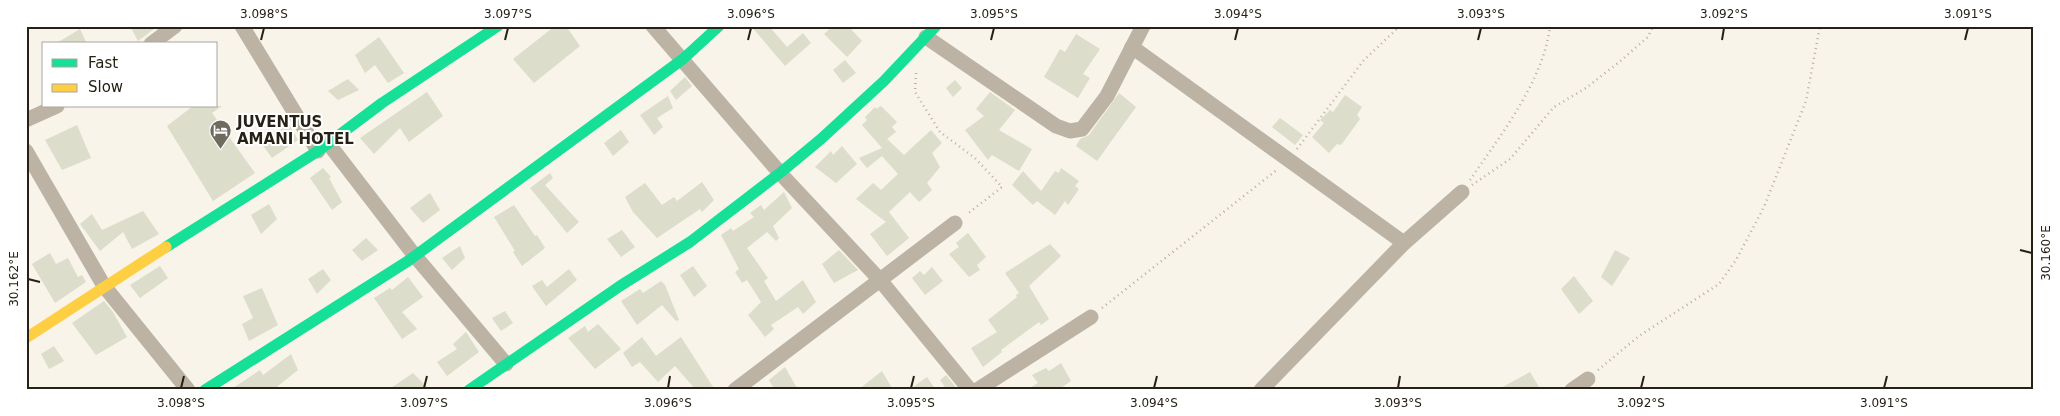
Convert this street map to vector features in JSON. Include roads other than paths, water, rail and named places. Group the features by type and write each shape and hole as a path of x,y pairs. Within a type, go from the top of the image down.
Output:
{"street":[{"path":"154,42 175,26"},
{"path":"242,26 323,147 506,364"},
{"path":"26,338 104,286 323,147 382,103 498,26"},
{"path":"653,26 780,173 880,280 970,390"},
{"path":"205,390 415,256 683,59 719,26"},
{"path":"469,390 690,242 780,173 821,139 884,81 931,31 1045,120 1070,131 1082,128 1107,96 1143,26"},
{"path":"1132,47 1290,159 1404,244"},
{"path":"26,120 53,108"},
{"path":"26,151 104,286 188,390"},
{"path":"1261,390 1404,244 1462,192"},
{"path":"735,390 955,223"},
{"path":"977,390 1091,317"},
{"path":"1572,390 1588,379"}],"place":[{"name":"JUVENTUS AMANI HOTEL","path":"221,150"}]}
